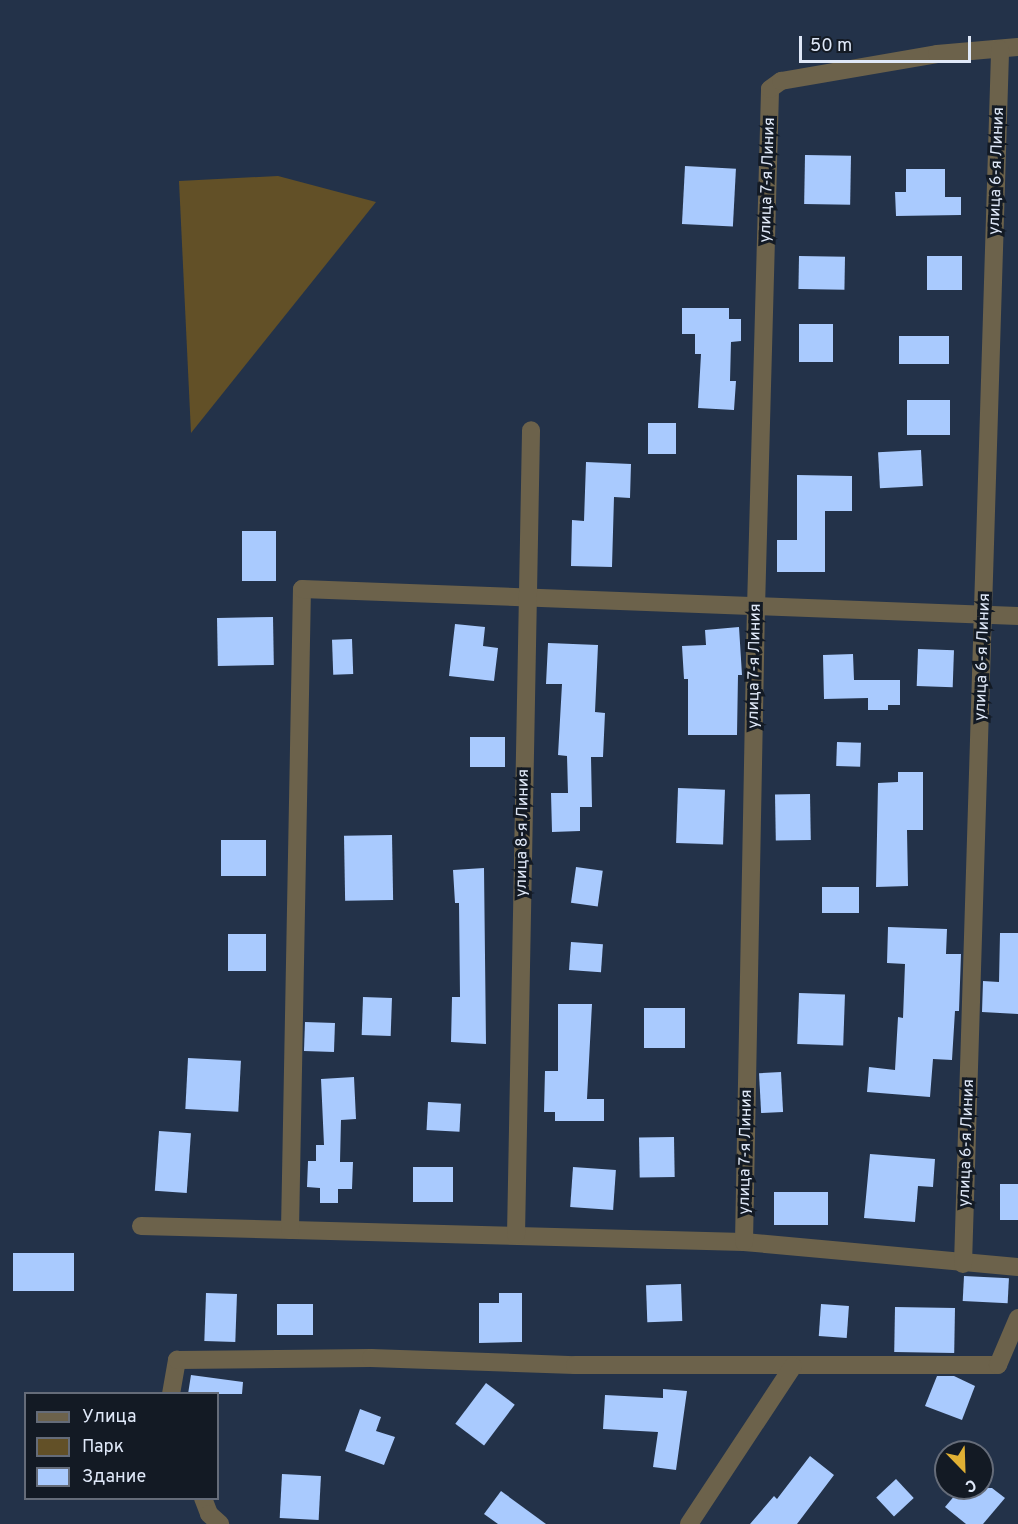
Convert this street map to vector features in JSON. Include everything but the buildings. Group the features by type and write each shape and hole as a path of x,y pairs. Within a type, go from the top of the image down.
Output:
{"street":[{"name":"улица 7-я Линия","path":"744,1242 756,608 770,89 781,81 937,54 1009,49"},
{"name":"улица 6-я Линия","path":"963,1264 984,615 1009,49"},
{"name":"улица 8-я Линия","path":"516,1235 531,430"},
{"path":"290,1230 302,590 1018,616"},
{"path":"141,1226 744,1242 963,1264 1018,1267"},
{"path":"171,1392 177,1360 371,1358 793,1366 998,1365 1018,1318"},
{"path":"689,1524 793,1366"},
{"path":"204,1500 209,1514 220,1524"}],"green space":[{"path":"278,176 376,202 191,433 179,181"}]}
